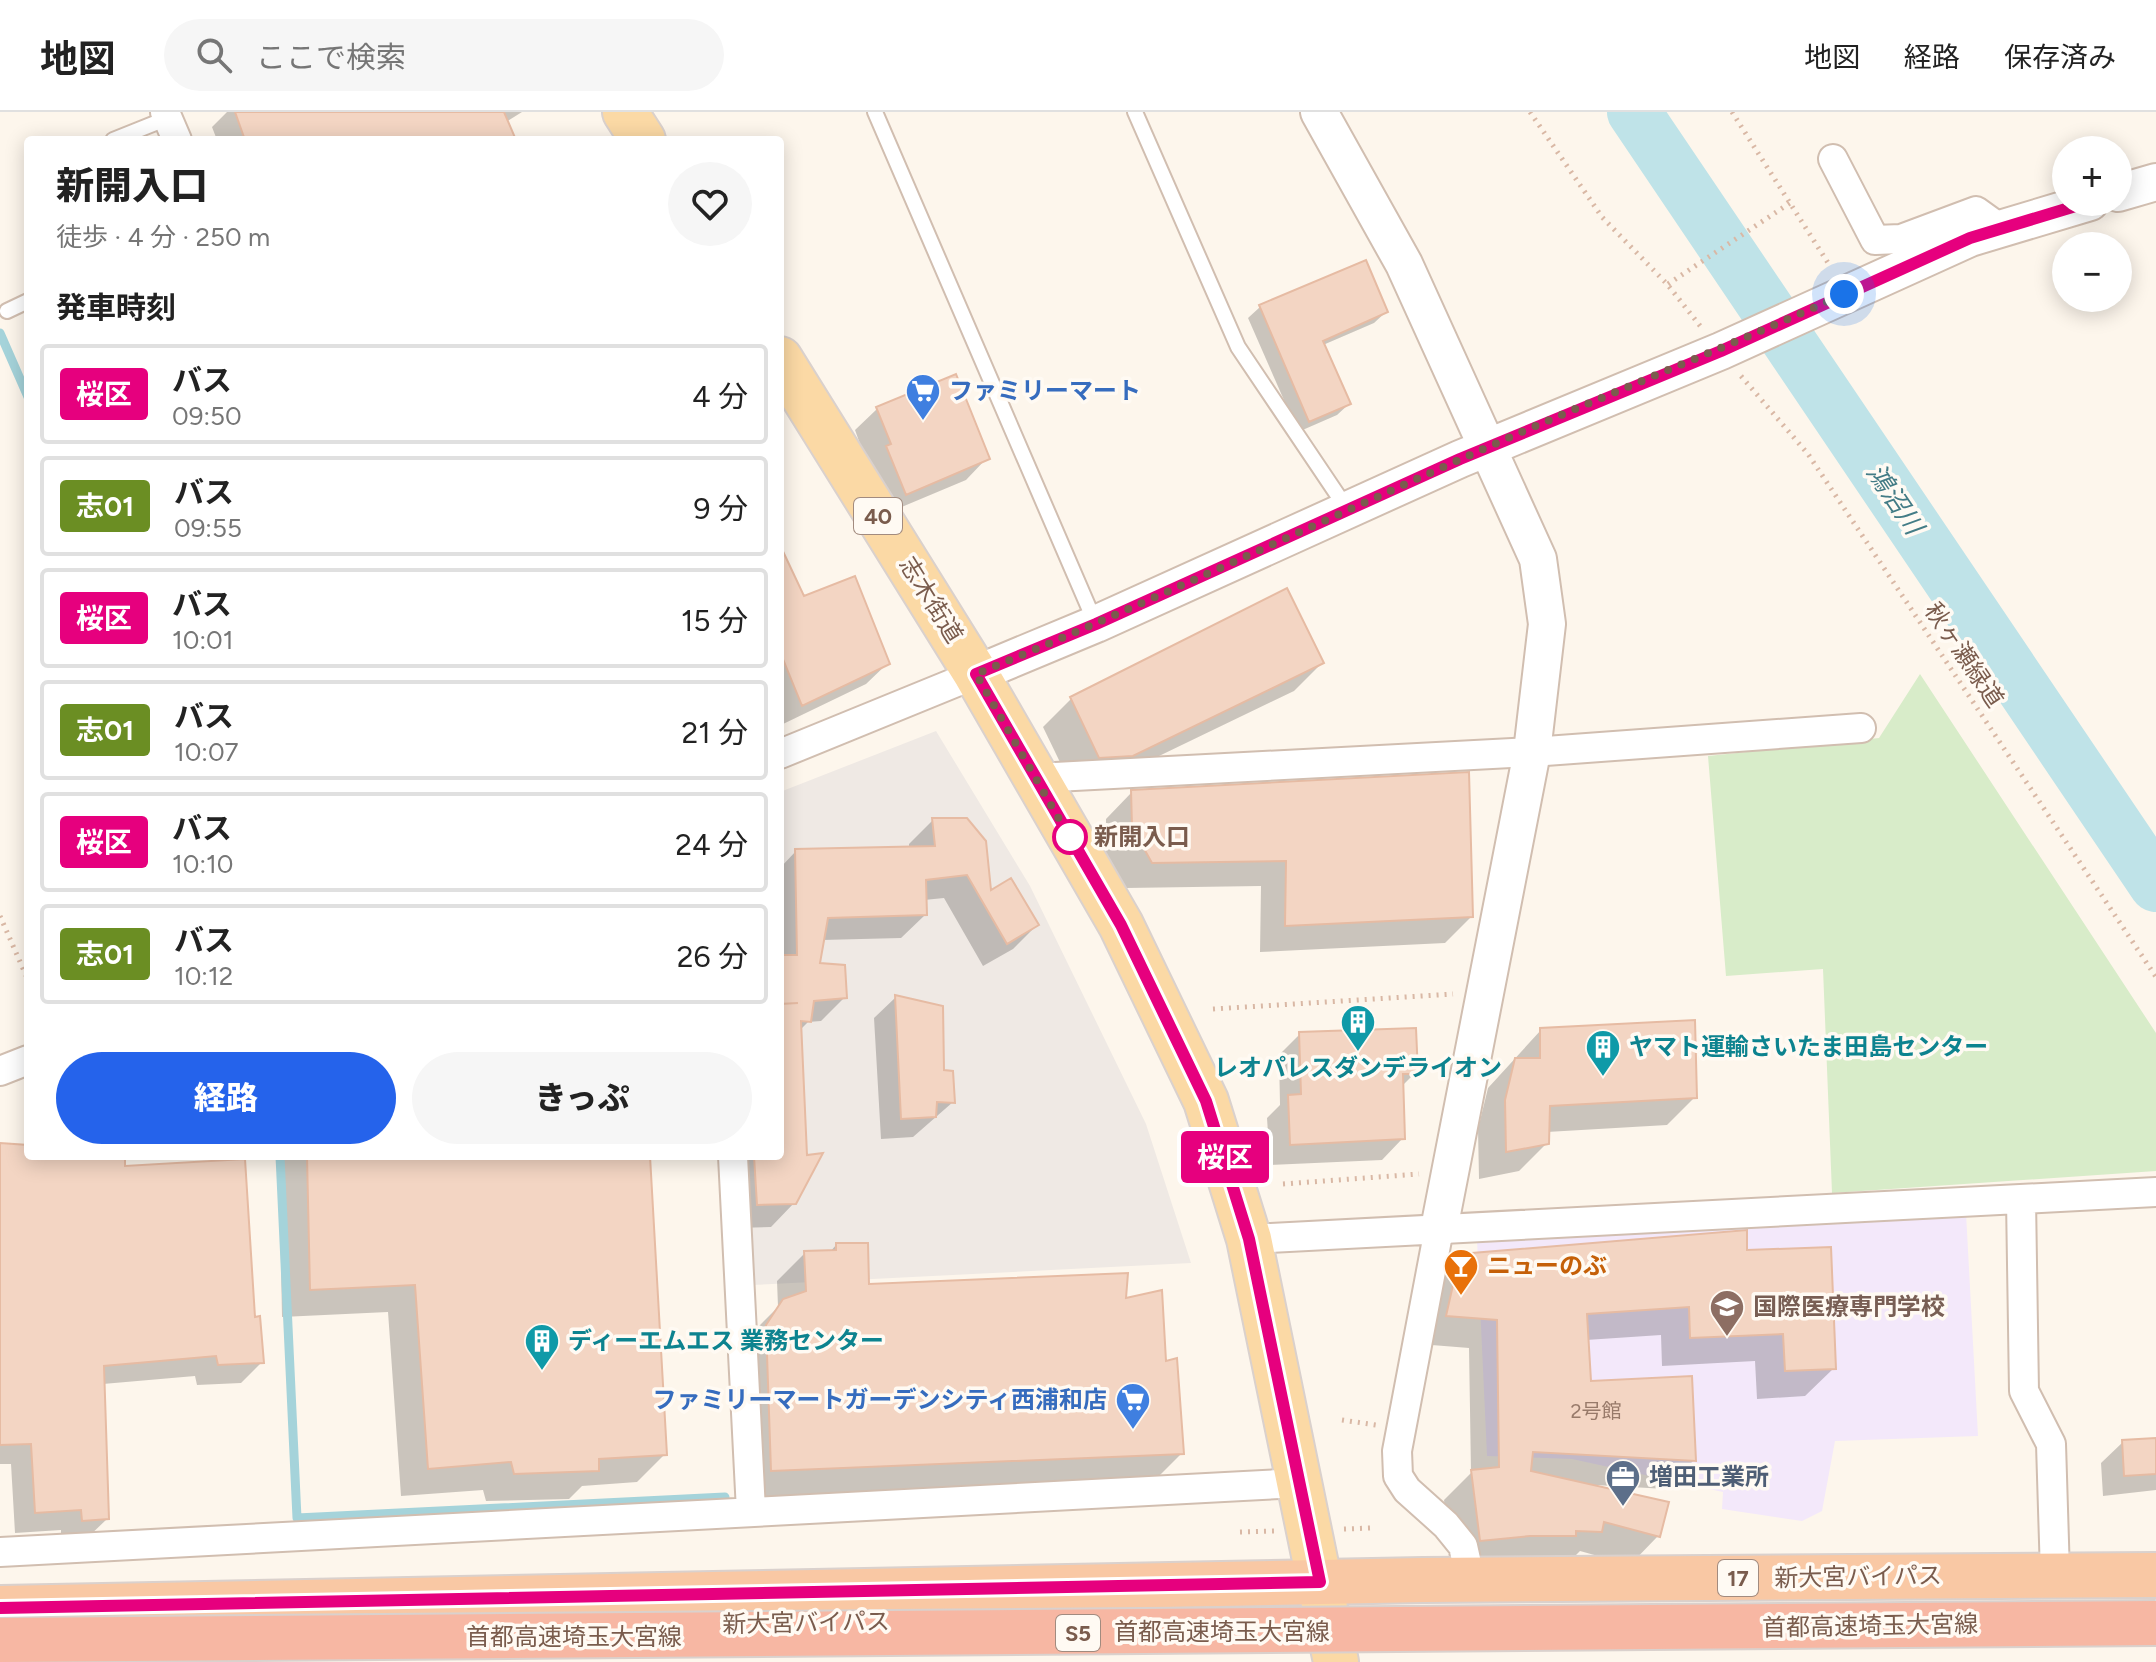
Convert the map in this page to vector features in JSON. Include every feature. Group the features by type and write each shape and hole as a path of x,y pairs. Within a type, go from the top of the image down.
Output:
{"highway":[{"name":"新大宮バイパス","path":"1320,1582 2156,1575"},
{"name":"17","path":"0,1608 1320,1582"},
{"name":"新大宮バイパス","path":"1444,1618 2156,1612"},
{"name":"新大宮バイパス","path":"0,1630 1229,1619"},
{"name":"首都高速埼玉大宮線","path":"0,1640 2156,1623"}],"main road":[{"path":"625,112 640,136"},
{"name":"志木街道","path":"784,365 976,674 1121,925 1206,1101 1249,1239 1336,1662"}],"street":[{"path":"1319,112 1404,264 1538,559 1547,624 1532,752 1397,1451 1398,1476 1407,1490 1446,1525 1463,1546 1471,1582"},
{"path":"1833,159 1875,240 1901,239 1976,211 2001,229"},
{"path":"2132,189 2156,182"},
{"path":"784,752 1096,624 1486,448 1723,351 1842,282 2052,214"},
{"path":"1036,778 1532,752 1861,728"},
{"path":"0,1071 24,1062"},
{"path":"733,1160 751,1511"},
{"path":"1249,1239 2156,1192"},
{"path":"2021,1199 2024,1391 2051,1444 2055,1574"},
{"path":"0,1552 1299,1483"}],"lane":[{"path":"875,112 1096,624"},
{"path":"1135,112 1238,347 1348,510"},
{"path":"126,136 170,123"},
{"path":"7,311 24,303"}],"path":[{"name":"秋ヶ瀬緑道","path":"1530,112 1602,217 1667,284 1808,454 2156,977"},
{"path":"1732,112 1830,262 1830,269 1842,282"},
{"path":"1667,284 1790,203"},
{"path":"0,916 24,971"},
{"path":"1213,1009 1462,994"},
{"path":"1283,1184 1428,1174"},
{"path":"1342,1420 1365,1424"}],"shaded area":[{"path":"936,731 1030,886 1146,1124 1191,1263 752,1285 746,1160 784,1160 784,790"},
{"name":"国際医療専門学校","path":"1966,1213 1978,1436 1835,1441 1822,1511 1802,1521 1722,1509 1723,1492 1572,1459 1487,1456 1477,1240"}],"green space":[{"path":"1920,674 2156,1033 2156,1171 1832,1193 1823,969 1726,976 1708,756 1879,738"}],"building":[{"path":"235,112 504,112 514,136 244,136"},
{"path":"1366,260 1388,312 1323,341 1351,404 1309,422 1259,305"},
{"path":"956,374 990,459 906,495 886,446 891,444 876,407"},
{"path":"784,554 804,596 855,576 890,664 802,706 784,662"},
{"path":"1287,588 1324,663 1133,756 1099,758 1070,697"},
{"path":"1469,772 1473,917 1285,926 1286,861 1152,863 1132,827 1131,790"},
{"path":"932,818 967,818 986,841 991,890 1011,878 1039,925 1007,944 967,875 926,880 927,915 828,918 820,963 845,965 847,998 814,1001 811,1022 801,1021 807,1155 823,1153 796,1204 757,1205 754,1160 784,1160 784,955 797,955 795,849 935,846"},
{"path":"895,995 943,1006 944,1070 953,1071 955,1103 937,1102 936,1117 901,1119"},
{"name":"ヤマト運輸さいたま田島センター","path":"1695,1020 1697,1098 1550,1106 1549,1144 1506,1152 1505,1100 1515,1058 1540,1058 1540,1028"},
{"path":"1416,1028 1418,1074 1403,1074 1405,1139 1290,1145 1288,1095 1301,1094 1299,1032"},
{"path":"0,1143 24,1145 24,1160 125,1160 125,1166 245,1160 255,1317 260,1316 264,1363 218,1365 216,1356 104,1366 109,1519 82,1521 81,1510 35,1513 31,1444 0,1445"},
{"name":"ディーエムエス 業務センター","path":"307,1160 650,1160 667,1455 599,1459 599,1471 514,1474 511,1462 428,1469 415,1285 310,1290"},
{"path":"1747,1230 1747,1250 1831,1247 1836,1369 1785,1371 1783,1334 1690,1338 1689,1307 1587,1314 1591,1381 1692,1376 1696,1461 1533,1452 1531,1471 1669,1502 1660,1537 1604,1522 1602,1532 1576,1531 1576,1536 1480,1541 1471,1470 1499,1467 1497,1320 1446,1316 1460,1254"},
{"path":"836,1243 868,1243 869,1284 1128,1273 1126,1298 1162,1290 1166,1361 1177,1358 1184,1454 771,1471 766,1325 783,1299 806,1291 804,1251 836,1250"},
{"path":"2156,1438 2156,1474 2124,1476 2122,1440"}],"waterway":[{"name":"鴻沼川","path":"1634,112 2156,885"},
{"path":"0,333 24,388"},
{"path":"2072,761 2090,751"},
{"path":"280,1160 297,1518 725,1497"}],"bus line":[{"name":"桜区","path":"0,1608 1320,1582 1249,1239 1206,1101 1121,925 976,674 1096,624 1460,459 1721,351 1970,238 2052,213"}],"place":[{"name":"ファミリーマート","path":"923,422"},
{"name":"新開入口","path":"1070,837"},
{"name":"レオパレスダンデライオン","path":"1358,1053"},
{"name":"ヤマト運輸さいたま田島センター","path":"1603,1078"},
{"name":"ニューのぶ","path":"1461,1297"},
{"name":"国際医療専門学校","path":"1727,1338"},
{"name":"ディーエムエス 業務センター","path":"542,1372"},
{"name":"ファミリーマートガーデンシティ西浦和店","path":"1133,1431"},
{"name":"増田工業所","path":"1623,1508"}],"route":[{"path":"1070,837 1071,840 976,674 1096,624 1460,459 1721,351 1844,294"}]}
